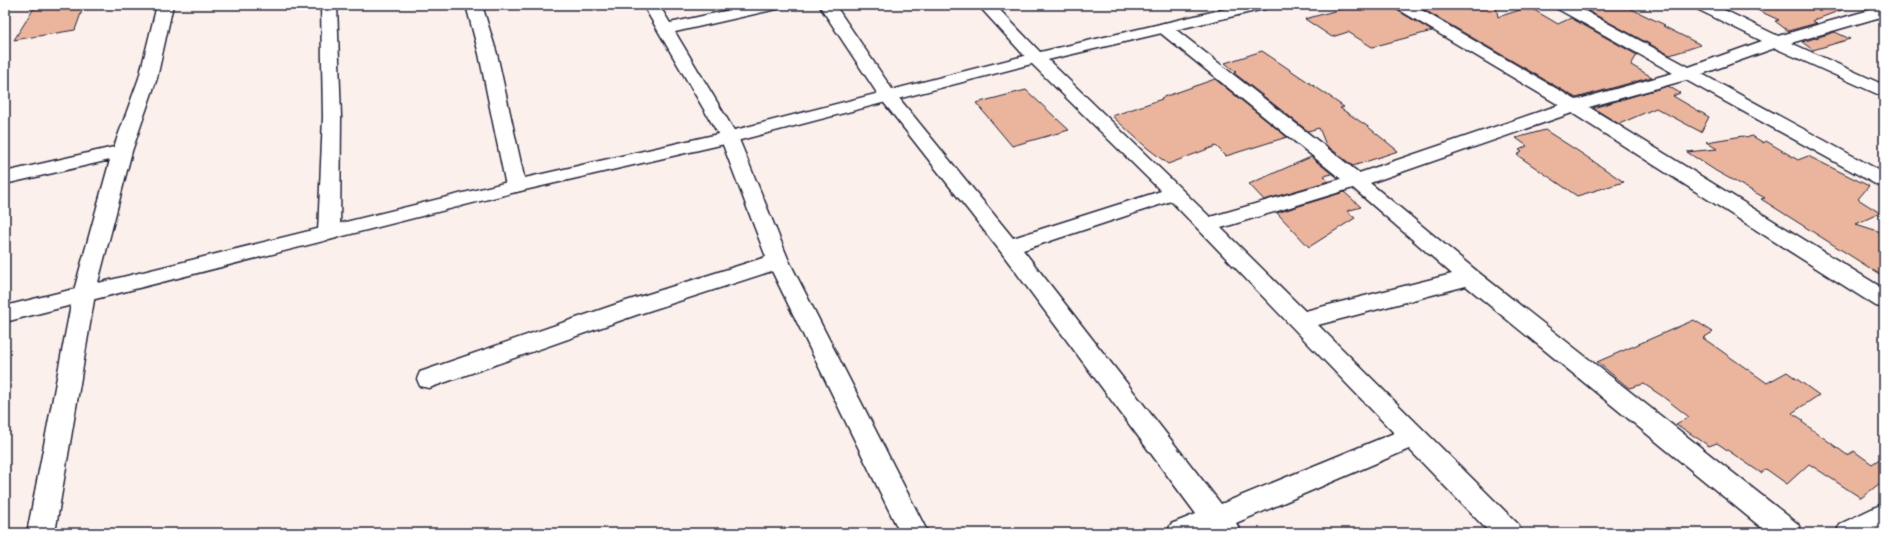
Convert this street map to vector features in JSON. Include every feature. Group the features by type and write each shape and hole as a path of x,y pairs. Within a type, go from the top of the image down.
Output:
{"street":[{"path":"41,533 84,294 122,151 148,78 165,5"},
{"path":"329,5 332,117 329,233"},
{"path":"474,5 488,54 516,186"},
{"path":"651,5 729,136 778,262 914,533"},
{"path":"666,29 775,5"},
{"path":"827,5 887,95 1009,247 1221,526"},
{"path":"986,5 1036,58 1175,193 1508,533"},
{"path":"5,314 516,186 729,136 1036,58 1262,5"},
{"path":"1402,5 1574,106 1884,300"},
{"path":"1562,5 1884,181"},
{"path":"1701,5 1776,42 1884,92"},
{"path":"1206,225 1356,180 1574,106 1687,74 1776,42 1884,11"},
{"path":"1164,28 1356,180 1470,277 1788,533"},
{"path":"5,178 122,151"},
{"path":"1009,247 1175,193"},
{"path":"429,379 628,310 778,262"},
{"path":"1300,321 1470,277"},
{"path":"1181,533 1221,526 1412,436"},
{"path":"1850,533 1884,515"}],"building":[{"path":"36,5 84,5 75,30 14,40"},
{"path":"1356,5 1393,5 1395,9 1432,31 1372,47 1348,32 1332,37 1305,19"},
{"path":"1416,5 1496,5 1498,17 1529,7 1558,24 1571,18 1637,55 1631,65 1652,77 1576,98"},
{"path":"1603,5 1612,5 1616,8 1623,5 1665,25 1663,26 1701,45 1670,55 1588,11"},
{"path":"1746,5 1848,5 1849,7 1812,21 1817,23 1788,31 1775,21 1779,20"},
{"path":"1835,32 1850,39 1813,50 1802,42"},
{"path":"1262,51 1332,98 1344,107 1340,108 1367,126 1398,151 1353,166 1326,145 1319,128 1308,131 1234,73 1236,72 1225,63"},
{"path":"1215,79 1287,137 1226,156 1216,146 1168,164 1146,147 1112,116 1162,99 1161,98"},
{"path":"1668,86 1680,93 1673,96 1709,117 1701,132 1656,108 1619,124 1593,108"},
{"path":"1026,90 1069,130 1012,146 976,103"},
{"path":"1545,130 1624,182 1577,196 1517,155 1522,152 1519,150 1527,146 1516,138"},
{"path":"1743,136 1746,138 1752,136 1764,143 1766,141 1798,160 1808,156 1869,186 1858,199 1880,213 1856,224 1884,233 1884,277 1761,199 1765,198 1716,171 1687,152 1717,149 1706,142"},
{"path":"1311,157 1332,174 1324,176 1329,181 1264,200 1249,184"},
{"path":"1344,192 1361,207 1347,211 1355,218 1309,247 1277,213"},
{"path":"1694,320 1713,332 1703,338 1767,383 1787,372 1819,395 1792,413 1847,455 1854,451 1872,464 1884,456 1884,480 1861,498 1809,464 1787,484 1766,469 1761,473 1717,443 1709,446 1676,424 1689,417 1662,396 1644,384 1629,388 1597,362"}]}
